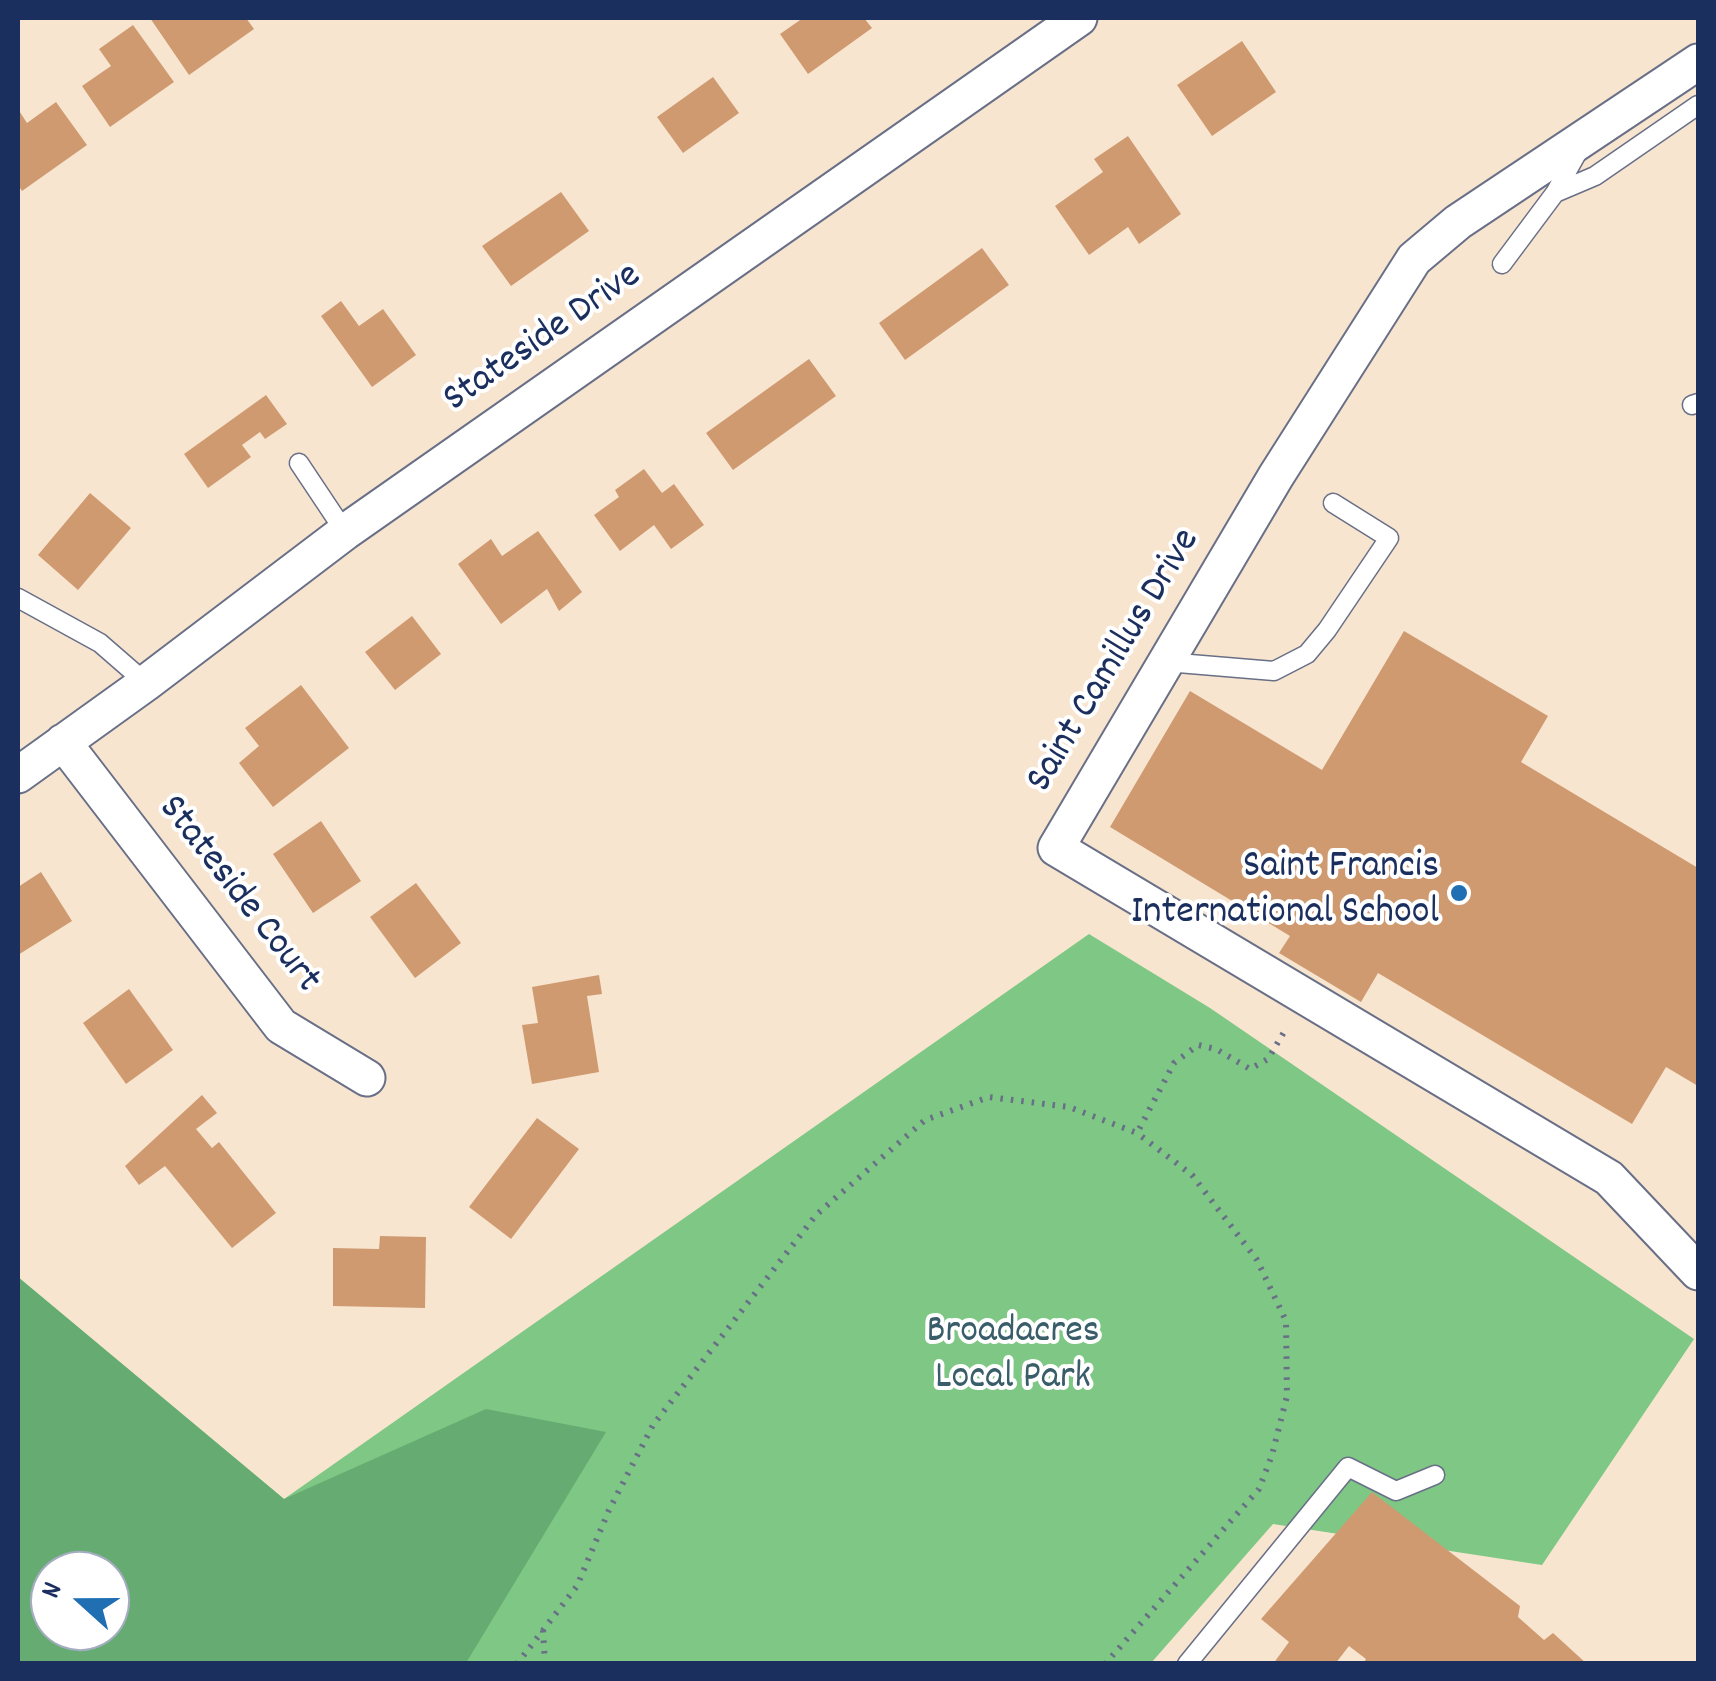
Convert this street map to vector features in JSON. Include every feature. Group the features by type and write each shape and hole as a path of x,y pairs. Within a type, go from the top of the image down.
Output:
{"street":[{"name":"Stateside Drive","path":"18,775 345,532 1079,18"},
{"name":"Saint Camillus Drive","path":"1698,62 1458,222 1414,259 1276,476 1056,848 1609,1178 1698,1272"},
{"name":"Stateside Court","path":"64,742 281,1026 367,1078"}],"lane":[{"path":"1556,192 1595,176 1698,105"},
{"path":"1502,264 1556,192 1586,136"},
{"path":"299,462 345,532"},
{"path":"1166,662 1274,671 1307,654 1388,538 1333,503"},
{"path":"18,598 100,643 146,683"},
{"path":"1187,1664 1348,1467 1396,1491 1436,1475"}],"path":[{"path":"1136,1133 1174,1064 1198,1045 1216,1049 1250,1069 1268,1059 1293,1017"},
{"path":"517,1664 577,1586 609,1510 653,1425 816,1216 925,1120 988,1097 1068,1107 1136,1133 1192,1176 1257,1260 1286,1321 1287,1396 1259,1489 1105,1664"},
{"path":"544,1629 545,1664"}],"green space":[{"name":"Broadacres Local Park","path":"1089,934 1210,1008 1694,1339 1542,1565 1273,1524 1151,1663 18,1664 18,1277 284,1499"},
{"path":"18,1277 284,1499 486,1409 606,1432 466,1663 18,1663"}],"building":[{"path":"150,18 246,18 254,29 189,75"},
{"path":"803,18 864,18 872,28 808,74 780,34"},
{"path":"133,25 174,82 110,127 82,86 111,66 99,49"},
{"path":"1242,41 1276,92 1212,136 1177,85"},
{"path":"713,77 739,113 683,153 657,117"},
{"path":"56,102 87,145 22,191 18,185 18,109 27,123"},
{"path":"1128,136 1181,214 1139,244 1128,227 1089,255 1055,206 1103,172 1094,159"},
{"path":"561,192 589,231 511,286 482,246"},
{"path":"982,248 1009,285 905,360 879,323"},
{"path":"341,301 359,326 383,309 416,355 372,387 321,316"},
{"path":"809,359 836,396 733,470 706,433"},
{"path":"266,395 287,424 265,439 260,432 242,445 251,457 208,488 184,454"},
{"path":"644,469 662,493 674,484 704,525 671,549 654,525 620,551 594,515 619,497 615,490"},
{"path":"90,493 131,528 78,590 38,555"},
{"path":"538,531 582,592 559,611 547,589 501,624 458,564 491,539 502,556"},
{"path":"412,616 441,654 395,690 365,652"},
{"name":"Saint Francis International School","path":"1404,631 1548,716 1521,762 1698,868 1698,1086 1666,1067 1632,1124 1378,973 1361,1002 1279,953 1290,936 1110,827 1190,691 1322,770"},
{"path":"301,685 349,748 273,807 239,763 259,746 245,728"},
{"path":"321,821 361,881 313,913 273,854"},
{"path":"41,872 72,921 18,955 18,887"},
{"path":"416,883 461,943 415,978 370,917"},
{"path":"599,975 602,994 587,996 599,1072 532,1084 522,1025 538,1023 532,987"},
{"path":"129,989 173,1050 126,1084 83,1023"},
{"path":"202,1095 217,1113 196,1129 212,1148 219,1142 276,1213 232,1248 165,1166 139,1185 125,1166"},
{"path":"537,1118 579,1149 511,1239 469,1207"},
{"path":"380,1236 426,1237 425,1308 333,1306 333,1248 379,1249"},
{"path":"1372,1492 1520,1606 1518,1617 1544,1640 1553,1633 1587,1664 1363,1664 1366,1659 1349,1646 1335,1664 1273,1664 1289,1642 1261,1619"}],"place":[{"name":"Saint Francis International School","path":"1459,893"}]}
